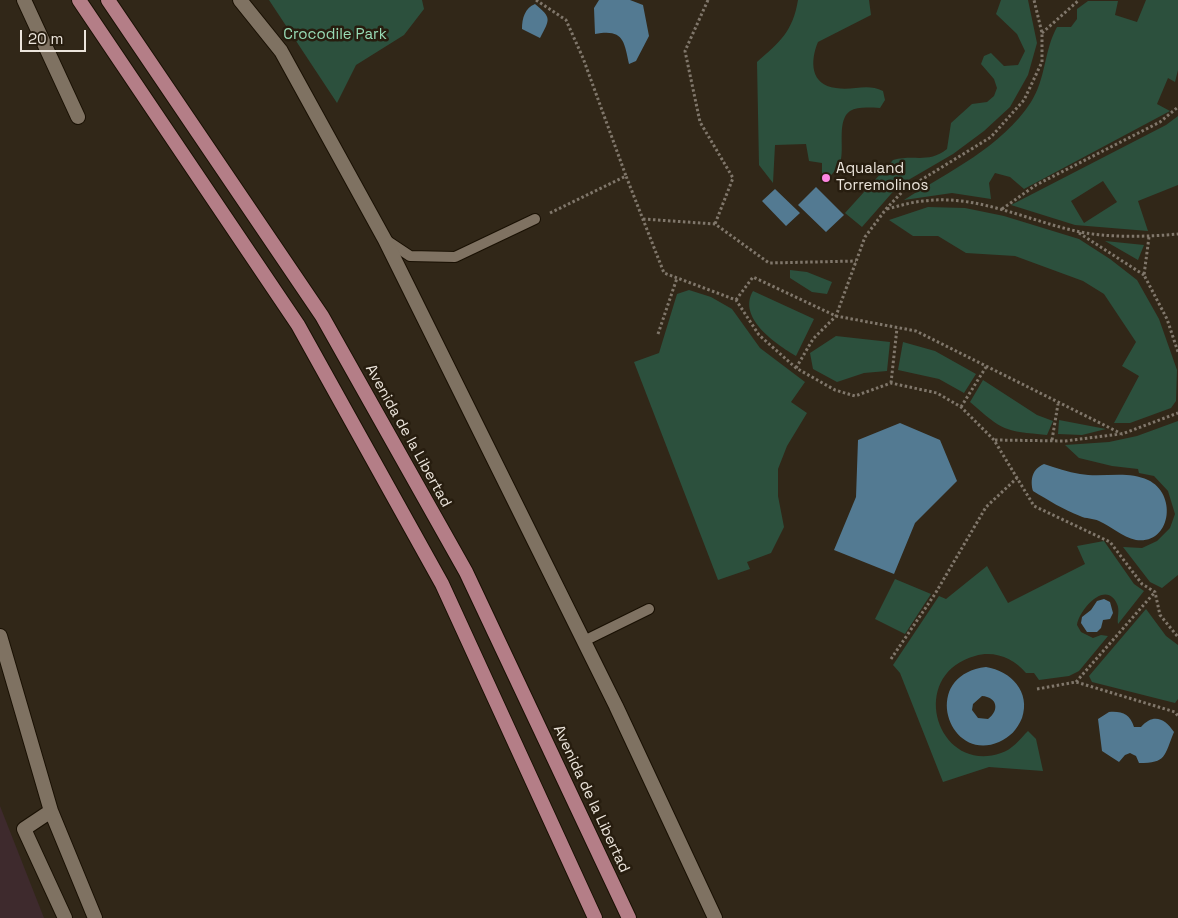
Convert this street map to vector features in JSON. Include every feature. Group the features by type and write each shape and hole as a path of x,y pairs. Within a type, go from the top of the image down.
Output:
{"main road":[{"path":"79,0 303,334 442,584 595,918"},
{"name":"Avenida de la Libertad","path":"108,0 322,316 466,572 630,918"}],"street":[{"path":"24,0 78,117"},
{"path":"240,0 281,51 385,240 584,641 715,918"},
{"path":"0,636 51,811 95,918"},
{"path":"51,811 24,829 65,918"}],"lane":[{"path":"385,240 410,256 455,257 535,218"},
{"path":"584,641 649,609"}],"path":[{"path":"536,0 566,20 583,58 664,273 736,300 759,335 796,368 835,390 855,396 891,383 938,393 961,407 994,440 1034,506 1110,542 1142,584 1155,592 1160,615 1178,637"},
{"path":"708,0 685,50 700,122 733,178 714,224"},
{"path":"796,368 813,339 836,316 865,237 886,209 903,191 991,137 1024,100 1042,62 1042,33 1034,0"},
{"path":"1042,33 1079,0"},
{"path":"1001,209 1036,185 1160,122 1178,107"},
{"path":"556,211 626,176"},
{"path":"886,209 924,201 967,202 1001,209 1077,232 1149,237 1178,234"},
{"path":"643,219 714,224 769,263 856,261"},
{"path":"1077,232 1144,275 1166,319 1178,352"},
{"path":"1144,275 1149,237"},
{"path":"736,300 753,277 836,316 916,331 1058,404 1122,434"},
{"path":"658,334 677,278"},
{"path":"891,383 898,328"},
{"path":"961,407 986,367"},
{"path":"1052,440 1058,404"},
{"path":"994,440 1052,440 1122,434 1178,413"},
{"path":"891,659 936,594 986,508 1017,478"},
{"path":"1076,682 1155,592"},
{"path":"1037,689 1076,682 1175,712 1178,716"}],"shaded area":[{"path":"0,806 44,918 0,918"}],"green space":[{"name":"Crocodile Park","path":"269,0 422,0 424,9 404,35 356,65 337,103"},
{"path":"798,0 869,0 871,15 818,42 815,49 814,71 821,82 827,86 842,89 866,87 877,89 883,91 885,100 880,108 857,108 846,115 842,127 840,163 822,183 822,163 809,161 806,144 775,145 773,183 759,165 757,62 779,42 789,28"},
{"path":"1001,0 1028,0 1037,43 1028,75 1010,107 984,131 953,154 898,186 862,227 845,213 893,160 940,154 947,149 951,123 972,104 987,102 994,96 997,88 994,79 981,64 984,56 991,53 1004,66 1018,65 1025,51 1017,34 996,14"},
{"path":"1146,0 1178,0 1178,70 1175,82 1168,78 1157,104 1170,111 1024,189 1010,177 995,173 989,183 991,199 952,193 904,200 956,169 990,145 1019,118 1031,102 1040,84 1050,45 1057,27 1071,27 1077,19 1077,9 1088,1 1118,1 1115,15 1137,22"},
{"path":"1178,116 1178,185 1138,201 1148,231 1075,225 1011,205 1166,125","holes":["1103,181 1117,202 1084,223 1071,201"]},
{"path":"928,207 965,208 1004,216 1079,239 1110,259 1137,280 1159,319 1177,370 1176,401 1171,408 1130,423 1114,423 1139,376 1122,366 1136,342 1104,294 1083,281 1015,256 966,253 938,236 913,236 889,220"},
{"path":"1105,241 1144,245 1138,260"},
{"path":"790,270 807,272 832,282 827,294 812,292 790,278"},
{"path":"689,290 711,297 732,309 760,348 805,382 791,402 807,413 787,446 778,469 778,496 784,527 771,553 747,562 750,569 718,580 634,362 659,353 677,294"},
{"path":"753,291 814,319 796,356 769,337 754,320 750,311 749,301"},
{"path":"836,336 890,342 887,371 864,373 837,382 813,369 810,353"},
{"path":"903,342 935,351 976,374 964,393 939,379 898,370"},
{"path":"983,380 1037,415 1053,421 1047,435 1005,428 981,412 970,402"},
{"path":"1059,420 1106,429 1082,435 1058,434"},
{"path":"1178,421 1178,575 1162,588 1150,582 1123,547 1142,548 1157,541 1170,528 1175,514 1168,491 1154,476 1139,473 1138,469 1112,466 1079,458 1065,445 1109,442 1137,436"},
{"path":"1104,541 1134,584 1144,591 1118,624 1118,606 1112,597 1100,596 1088,605 1077,625 1081,632 1093,638 1101,635 1108,636 1079,671 1069,676 1039,680 1034,673 1026,673 1004,657 982,654 954,667 941,682 936,701 938,720 946,737 960,750 979,756 1005,752 1028,731 1036,739 1043,771 989,767 943,782 900,673 893,665 939,596 946,599 987,566 1008,603 1085,564 1077,546"},
{"path":"895,579 931,594 905,634 875,619"},
{"path":"1146,609 1166,636 1178,645 1178,699 1175,703 1092,682 1089,676"}],"water":[{"path":"599,0 630,0 643,5 649,36 636,61 629,64 626,48 621,38 617,35 611,33 595,34 594,8"},
{"path":"535,4 548,19 540,38 522,29 525,14"},
{"path":"816,187 844,215 826,232 798,205"},
{"path":"775,189 800,213 786,226 762,201"},
{"path":"900,423 940,440 957,481 915,523 894,574 834,550 856,497 858,440"},
{"path":"1044,464 1080,474 1132,475 1148,480 1158,487 1164,496 1167,506 1163,527 1157,535 1148,539 1136,540 1099,521 1082,517 1062,508 1033,491 1034,472"},
{"path":"1104,599 1110,602 1113,613 1110,619 1103,620 1101,628 1097,632 1087,632 1081,623 1082,617 1091,610 1097,601"},
{"path":"986,667 995,669 1011,678 1021,691 1024,700 1022,718 1015,730 1003,740 981,745 966,741 955,730 948,716 947,700 953,685 965,673","holes":["982,696 994,701 994,712 988,719 978,718 972,710 973,704"]},
{"path":"1109,712 1125,714 1134,727 1141,727 1154,719 1167,723 1174,732 1166,752 1160,760 1139,763 1136,756 1130,753 1125,755 1119,762 1102,751 1098,719"}],"place":[{"name":"Aqualand Torremolinos","path":"826,178"}]}
